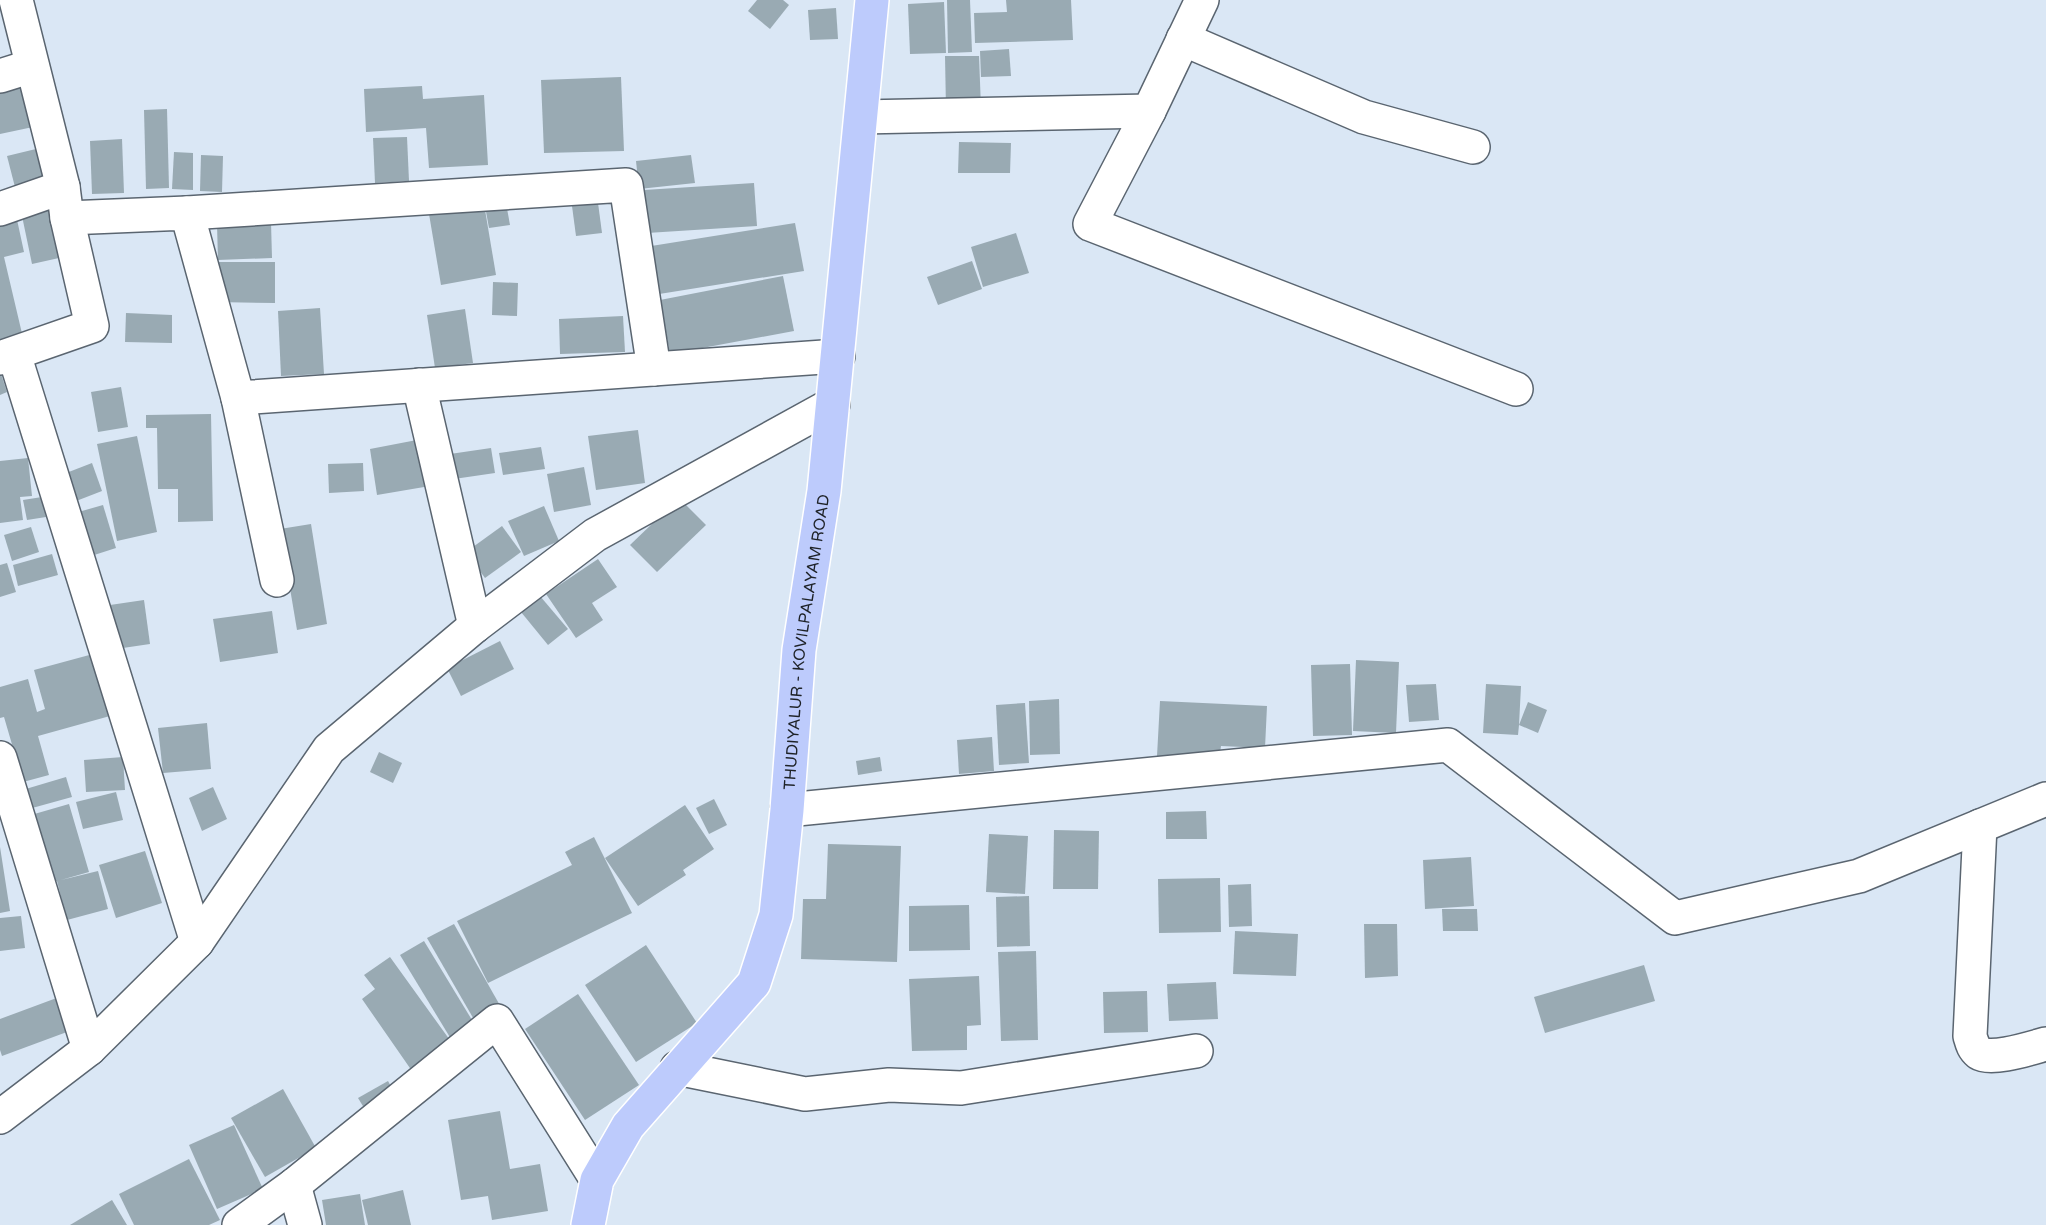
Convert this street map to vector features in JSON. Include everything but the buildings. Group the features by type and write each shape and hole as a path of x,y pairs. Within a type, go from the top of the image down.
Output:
{"main road":[{"name":"THUDIYALUR - KOVILPALAYAM ROAD","path":"588,1225 597,1180 628,1126 754,983 776,915 800,650 824,491 872,0"}],"street":[{"path":"16,0 92,326 7,356 197,942"},
{"path":"1202,0 1149,111 1090,224 1516,389"},
{"path":"1183,39 1364,117 1473,147"},
{"path":"0,76 32,66"},
{"path":"861,117 1149,111"},
{"path":"0,209 65,203 187,213 626,185 654,369"},
{"path":"187,213 238,398 276,580"},
{"path":"238,398 838,356"},
{"path":"419,386 475,626"},
{"path":"0,1117 89,1048 197,942 328,749 475,626 595,535 833,404"},
{"path":"787,810 1448,745 1675,918 1859,876 2046,799"},
{"path":"0,758 89,1048"},
{"path":"1980,826 1970,1036 1973,1047 1981,1054 1994,1056 2046,1044"},
{"path":"239,1225 294,1185 497,1021 597,1180"},
{"path":"677,1068 805,1094 889,1085 961,1088 1196,1051"},
{"path":"294,1185 305,1225"}]}
